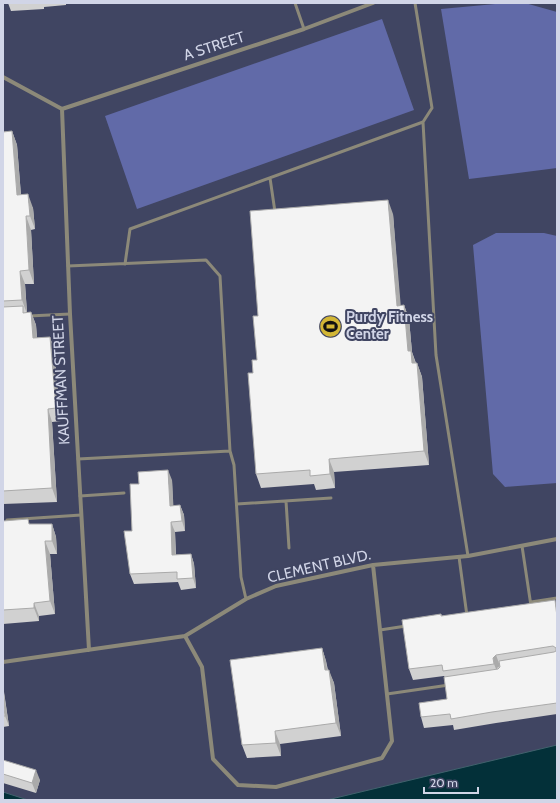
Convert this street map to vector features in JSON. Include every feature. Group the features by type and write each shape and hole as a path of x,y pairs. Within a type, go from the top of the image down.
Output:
{"street":[{"name":"A STREET","path":"62,109 304,29 373,3"},
{"path":"3,76 62,109"},
{"name":"KAUFFMAN STREET","path":"62,109 77,459 89,650"},
{"name":"CLEMENT BLVD.","path":"3,662 185,636 246,599 276,586 373,565 468,556 557,539"},
{"path":"185,636 202,667 213,759 238,785 276,788 382,758 392,741 373,565"}],"lane":[{"path":"294,3 304,29"},
{"path":"414,3 432,108 423,122 436,355 468,556"},
{"path":"125,264 130,229 423,122"},
{"path":"270,178 275,214"},
{"path":"68,266 206,260 220,276 230,451 234,465 241,577 246,599"},
{"path":"25,317 70,314"},
{"path":"77,459 230,451"},
{"path":"80,496 124,493"},
{"path":"237,504 331,498"},
{"path":"286,501 289,548"},
{"path":"7,520 81,515"},
{"path":"522,546 532,609"},
{"path":"459,557 467,618 474,617"},
{"path":"530,602 557,598"},
{"path":"380,630 412,625"},
{"path":"387,694 455,684"}],"shaded area":[{"path":"506,3 525,3 557,12 557,168 469,179 441,9"},
{"path":"382,19 414,110 137,209 105,116"},
{"path":"496,233 544,233 557,236 557,483 505,487 493,474 473,245"},
{"path":"557,745 557,800 327,800"},
{"path":"3,792 28,800 3,800"}],"building":[{"path":"12,131 17,195 28,194 30,216 26,216 29,270 20,271 22,300 3,301 3,132"},
{"path":"388,200 397,306 404,305 408,351 411,351 412,363 417,363 424,451 329,459 330,474 310,476 310,470 256,474 248,373 253,373 252,360 257,360 253,316 258,316 250,211"},
{"path":"23,306 23,313 31,312 33,338 50,337 56,408 48,409 52,488 3,491 3,307"},
{"path":"168,470 170,506 180,505 182,521 171,522 172,555 191,554 193,578 177,579 177,572 130,574 124,531 132,531 130,484 139,484 138,472"},
{"path":"28,519 29,524 52,524 52,541 45,541 50,601 34,603 34,608 3,610 3,521"},
{"path":"555,600 557,617 557,703 451,719 450,714 421,717 419,703 447,699 444,677 498,669 500,667 499,661 554,652 556,651 556,648 553,646 496,655 493,658 494,664 443,671 442,665 409,669 402,620"},
{"path":"322,648 325,670 329,670 336,723 275,731 276,743 242,745 230,660"},
{"path":"3,700 5,716 3,716"},
{"path":"3,760 36,770 32,783 3,774"}],"place":[{"name":"Purdy Fitness Center","path":"331,326"}]}
